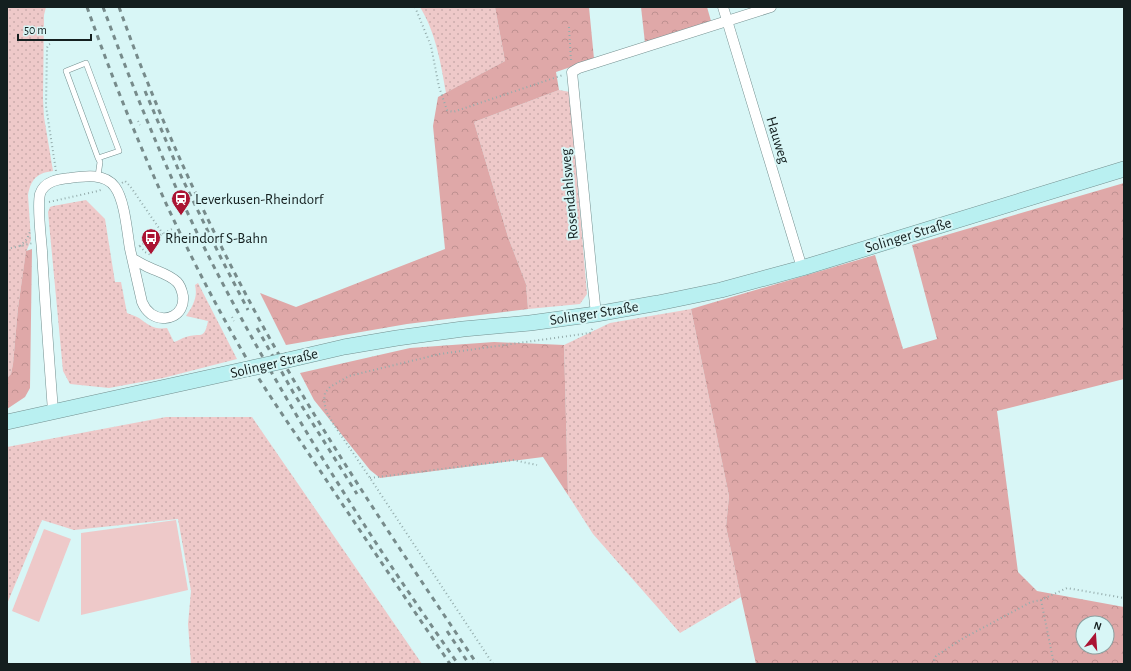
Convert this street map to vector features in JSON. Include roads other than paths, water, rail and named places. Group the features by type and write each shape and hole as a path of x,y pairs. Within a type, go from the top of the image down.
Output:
{"main road":[{"name":"Solinger Straße","path":"7,422 344,347 463,329 530,323 596,314 721,290 802,268 1124,169"}],"street":[{"name":"Hauweg","path":"723,7 802,268"},
{"path":"727,20 771,7"},
{"name":"Rosendahlsweg","path":"596,314 572,72 579,68 727,20"},
{"path":"53,411 41,242 39,204 40,193 48,184 58,180 87,175 98,176 115,187 121,201 132,259 145,309 151,314 161,318 170,318 177,314 181,308 183,299 182,291 178,283 170,277 132,259"}],"lane":[{"path":"98,158 120,151 86,62 66,71 98,158 100,162 98,176"}],"railway":[{"path":"87,7 119,93 154,178 194,261 237,342 274,402 450,664"},
{"path":"103,7 140,104 167,168 212,263 231,299 291,406 334,477 388,561 458,664"},
{"path":"119,7 143,72 188,176 217,238 265,330 289,373 341,457 394,540 477,664"},
{"path":"145,91 181,176 248,310"},
{"path":"257,328 293,392 357,494"},
{"path":"447,631 469,664"}],"place":[{"name":"Leverkusen-Rheindorf","path":"181,216"},
{"name":"Rheindorf S-Bahn","path":"151,255"}]}
